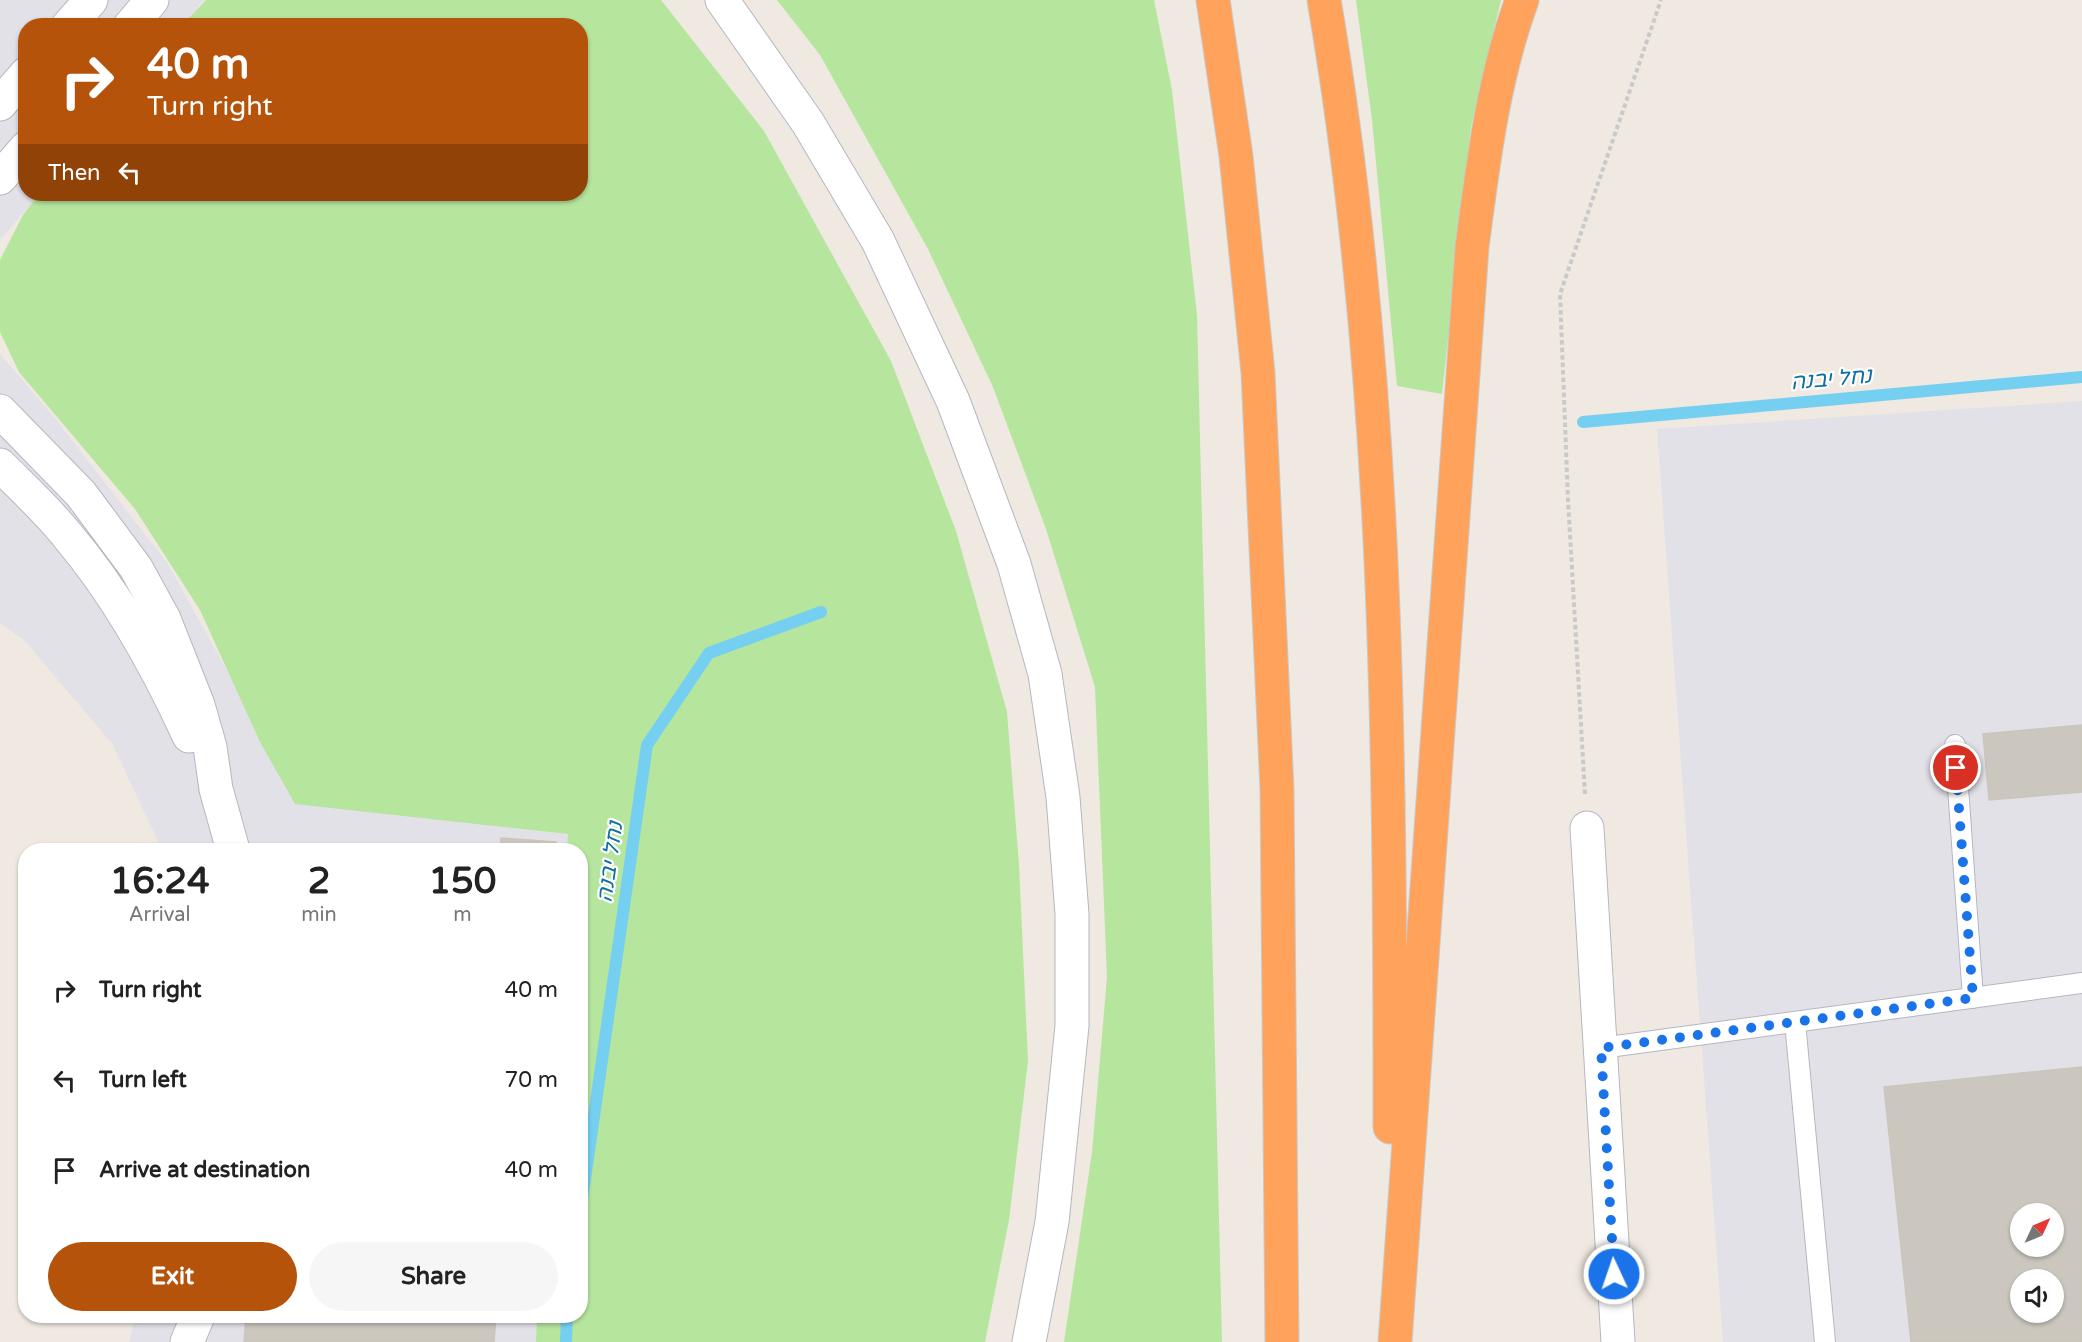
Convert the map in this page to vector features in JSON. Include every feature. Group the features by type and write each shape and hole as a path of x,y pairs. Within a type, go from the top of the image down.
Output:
{"highway":[{"path":"1213,0 1236,156 1258,373 1276,790 1282,1342"},
{"path":"1324,0 1352,194 1367,329 1385,600 1390,837 1394,1342"},
{"path":"1394,1342 1472,247 1484,158 1506,44 1522,0"}],"street":[{"path":"75,18 91,0"},
{"path":"137,18 152,0"},
{"path":"722,0 808,123 878,241 953,401 1014,564 1045,674 1065,820 1072,914 1072,1026 1052,1222 1029,1342"},
{"path":"1,102 18,83"},
{"path":"0,178 18,157"},
{"path":"0,411 81,494 136,568 164,619 198,705 210,747 216,789 231,843"},
{"path":"0,465 67,535 103,581 158,675 216,789"},
{"path":"1587,828 1618,1342"},
{"path":"187,1342 195,1323"}],"lane":[{"path":"1954,745 1973,998"},
{"path":"1601,1048 2082,983"},
{"path":"1795,1022 1825,1342"}],"path":[{"path":"1587,828 1568,512 1560,294 1661,0"}],"shaded area":[{"path":"0,0 204,0 188,18 18,18 18,201 34,201 0,240"},
{"path":"0,354 54,417 168,564 299,801 573,835 572,843 159,843 113,745 25,641 0,623"},
{"path":"2082,401 2082,1342 1723,1342 1657,429"},
{"path":"133,1323 537,1323 536,1342 129,1342"}],"green space":[{"path":"206,0 661,0 764,131 891,361 956,531 1007,712 1019,865 1028,1061 1009,1220 985,1342 536,1342 537,1323 588,1323 588,843 567,843 568,834 295,804 260,742 200,610 135,509 19,372 0,332 0,260 23,215 34,201 588,201 588,18 189,18"},
{"path":"777,0 1154,0 1172,90 1197,315 1222,1342 1064,1342 1092,1152 1107,977 1095,687 1046,529 993,387 928,249 820,55"},
{"path":"1356,0 1501,0 1471,127 1442,394 1397,386 1372,120"}],"building":[{"path":"2082,725 2082,792 1989,800 1983,734"},
{"path":"501,838 556,842 556,843 501,843"},
{"path":"2082,1067 2082,1342 1911,1342 1884,1087"},
{"path":"245,1323 495,1323 494,1342 244,1342"}],"waterway":[{"name":"נחל יבנה","path":"1583,422 2082,377"},
{"name":"נחל יבנה","path":"588,1158 647,745 709,653 821,612"},
{"name":"נחל יבנה","path":"566,1342 567,1323"}],"route":[{"path":"1614,1274 1601,1048 1973,998 1956,768"}]}
